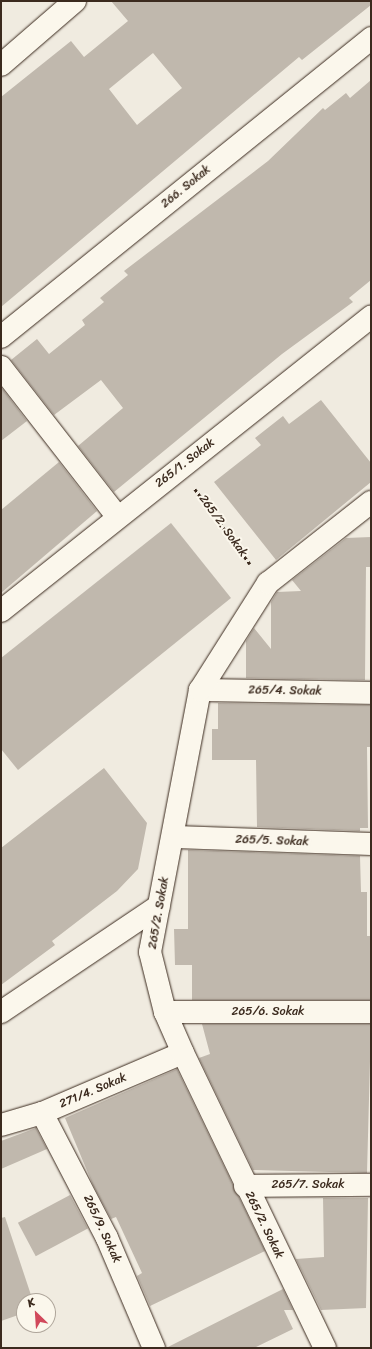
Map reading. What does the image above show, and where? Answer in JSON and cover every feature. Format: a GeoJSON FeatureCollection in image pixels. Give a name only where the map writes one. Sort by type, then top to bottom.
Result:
{"type":"FeatureCollection","features":[{"type":"Feature","properties":{"kind":"street"},"geometry":{"type":"LineString","coordinates":[[1,65],[64,5]]}},
{"type":"Feature","properties":{"kind":"street","name":"266. Sokak"},"geometry":{"type":"LineString","coordinates":[[1,337],[371,38]]}},
{"type":"Feature","properties":{"kind":"street","name":"265/1. Sokak"},"geometry":{"type":"LineString","coordinates":[[1,611],[117,516],[371,317]]}},
{"type":"Feature","properties":{"kind":"street"},"geometry":{"type":"LineString","coordinates":[[1,368],[117,516]]}},
{"type":"Feature","properties":{"kind":"street","name":"265/2. Sokak"},"geometry":{"type":"LineString","coordinates":[[325,1348],[245,1186],[183,1053],[165,1012],[150,952],[200,690],[268,583],[371,502]]}},
{"type":"Feature","properties":{"kind":"street","name":"265/4. Sokak"},"geometry":{"type":"LineString","coordinates":[[200,690],[371,693]]}},
{"type":"Feature","properties":{"kind":"street","name":"265/5. Sokak"},"geometry":{"type":"LineString","coordinates":[[173,837],[371,844]]}},
{"type":"Feature","properties":{"kind":"street"},"geometry":{"type":"LineString","coordinates":[[1,1012],[159,906]]}},
{"type":"Feature","properties":{"kind":"street","name":"265/6. Sokak"},"geometry":{"type":"LineString","coordinates":[[165,1012],[371,1012]]}},
{"type":"Feature","properties":{"kind":"street","name":"271/4. Sokak"},"geometry":{"type":"LineString","coordinates":[[1,1125],[42,1113],[183,1053]]}},
{"type":"Feature","properties":{"kind":"street","name":"265/9. Sokak"},"geometry":{"type":"LineString","coordinates":[[42,1113],[107,1238],[154,1348]]}},
{"type":"Feature","properties":{"kind":"street","name":"265/7. Sokak"},"geometry":{"type":"LineString","coordinates":[[245,1186],[371,1185]]}},
{"type":"Feature","properties":{"kind":"path","name":"265/2. Sokak"},"geometry":{"type":"LineString","coordinates":[[180,467],[268,583]]}},
{"type":"Feature","properties":{"kind":"building"},"geometry":{"type":"Polygon","coordinates":[[[111,1],[371,1],[371,5],[302,60],[299,57],[1,307],[1,97],[71,41],[84,57],[128,21],[111,1]],[[153,53],[109,89],[137,125],[182,88],[153,53]]]}},
{"type":"Feature","properties":{"kind":"building"},"geometry":{"type":"Polygon","coordinates":[[[371,80],[371,280],[349,298],[353,302],[282,354],[114,492],[78,446],[123,408],[101,380],[54,415],[11,360],[37,339],[49,354],[85,325],[82,320],[104,302],[100,298],[128,275],[124,271],[268,161],[323,108],[325,110],[346,93],[350,98],[371,80]]]}},
{"type":"Feature","properties":{"kind":"building"},"geometry":{"type":"Polygon","coordinates":[[[1,387],[27,421],[1,441],[1,387]]]}},
{"type":"Feature","properties":{"kind":"building"},"geometry":{"type":"Polygon","coordinates":[[[321,400],[371,463],[371,482],[276,560],[214,482],[261,445],[255,438],[283,416],[289,424],[321,400]]]}},
{"type":"Feature","properties":{"kind":"building"},"geometry":{"type":"Polygon","coordinates":[[[59,462],[97,511],[1,593],[1,510],[59,462]]]}},
{"type":"Feature","properties":{"kind":"building"},"geometry":{"type":"Polygon","coordinates":[[[171,523],[231,598],[18,770],[1,749],[1,658],[171,523]]]}},
{"type":"Feature","properties":{"kind":"building"},"geometry":{"type":"Polygon","coordinates":[[[371,537],[371,567],[366,567],[365,680],[246,678],[246,641],[254,628],[271,649],[271,602],[277,592],[301,591],[292,580],[346,538],[371,537]]]}},
{"type":"Feature","properties":{"kind":"building"},"geometry":{"type":"Polygon","coordinates":[[[218,703],[371,705],[371,747],[367,747],[368,828],[360,828],[360,831],[257,827],[256,760],[212,760],[212,729],[218,729],[218,703]]]}},
{"type":"Feature","properties":{"kind":"building"},"geometry":{"type":"Polygon","coordinates":[[[104,768],[147,823],[138,869],[117,891],[52,941],[55,945],[1,985],[1,848],[104,768]]]}},
{"type":"Feature","properties":{"kind":"building"},"geometry":{"type":"Polygon","coordinates":[[[188,850],[360,856],[361,892],[367,892],[367,936],[371,936],[371,1000],[192,1000],[192,965],[175,965],[174,929],[188,929],[188,850]]]}},
{"type":"Feature","properties":{"kind":"building"},"geometry":{"type":"Polygon","coordinates":[[[202,1024],[371,1024],[367,1173],[253,1170],[199,1058],[210,1054],[202,1024]]]}},
{"type":"Feature","properties":{"kind":"building"},"geometry":{"type":"Polygon","coordinates":[[[177,1069],[265,1251],[150,1306],[137,1276],[142,1273],[116,1217],[111,1219],[93,1185],[65,1118],[177,1069]]]}},
{"type":"Feature","properties":{"kind":"building"},"geometry":{"type":"Polygon","coordinates":[[[36,1128],[47,1149],[1,1169],[1,1141],[36,1128]]]}},
{"type":"Feature","properties":{"kind":"building"},"geometry":{"type":"Polygon","coordinates":[[[70,1195],[88,1229],[36,1256],[18,1223],[70,1195]]]}},
{"type":"Feature","properties":{"kind":"building"},"geometry":{"type":"Polygon","coordinates":[[[323,1198],[368,1198],[366,1308],[321,1310],[296,1259],[324,1257],[323,1198]]]}},
{"type":"Feature","properties":{"kind":"building"},"geometry":{"type":"Polygon","coordinates":[[[5,1217],[30,1293],[16,1293],[16,1316],[1,1321],[1,1218],[5,1217]]]}},
{"type":"Feature","properties":{"kind":"building"},"geometry":{"type":"Polygon","coordinates":[[[283,1289],[293,1310],[284,1310],[293,1329],[254,1348],[166,1348],[283,1289]]]}}]}
